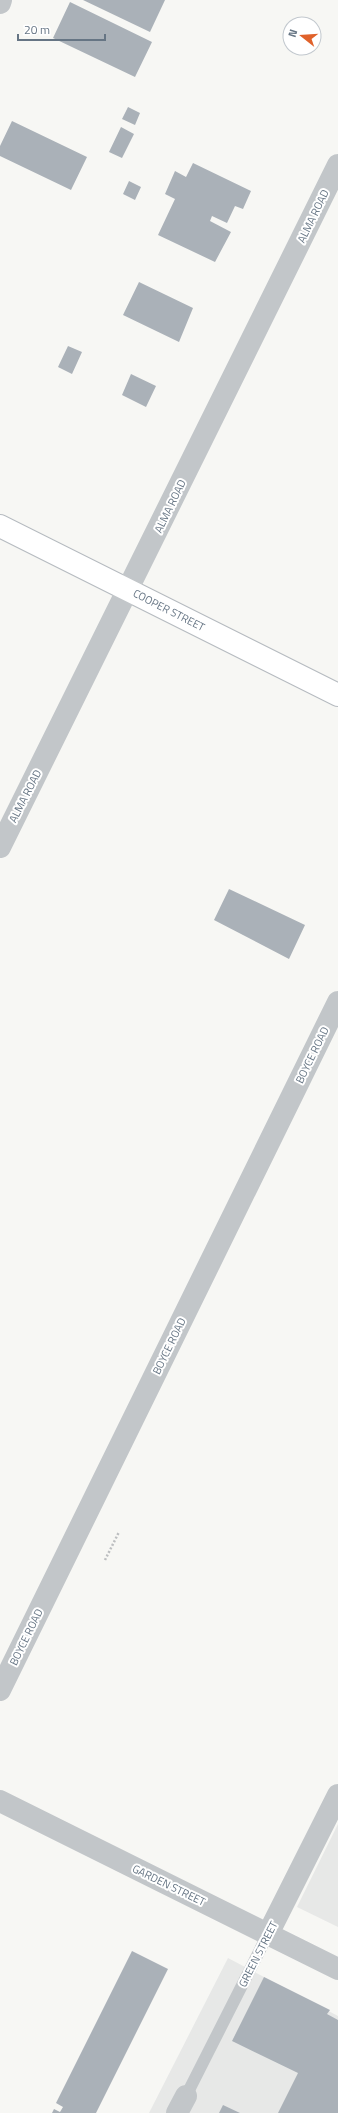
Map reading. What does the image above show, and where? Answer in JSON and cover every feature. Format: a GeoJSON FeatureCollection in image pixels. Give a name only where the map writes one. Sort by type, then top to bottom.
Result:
{"type":"FeatureCollection","features":[{"type":"Feature","properties":{"kind":"street","name":"ALMA ROAD"},"geometry":{"type":"LineString","coordinates":[[0,847],[338,165]]}},
{"type":"Feature","properties":{"kind":"street","name":"COOPER STREET"},"geometry":{"type":"LineString","coordinates":[[0,526],[338,695]]}},
{"type":"Feature","properties":{"kind":"street","name":"BOYCE ROAD"},"geometry":{"type":"LineString","coordinates":[[0,1690],[338,1002]]}},
{"type":"Feature","properties":{"kind":"street","name":"GREEN STREET"},"geometry":{"type":"LineString","coordinates":[[268,1934],[338,1795]]}},
{"type":"Feature","properties":{"kind":"street","name":"GARDEN STREET"},"geometry":{"type":"LineString","coordinates":[[0,1801],[338,1969]]}},
{"type":"Feature","properties":{"kind":"lane","name":"GREEN STREET"},"geometry":{"type":"LineString","coordinates":[[182,2104],[268,1934]]}},
{"type":"Feature","properties":{"kind":"path"},"geometry":{"type":"LineString","coordinates":[[105,1560],[120,1532]]}},
{"type":"Feature","properties":{"kind":"shaded area"},"geometry":{"type":"Polygon","coordinates":[[[338,1824],[338,1927],[297,1907],[338,1824]]]}},
{"type":"Feature","properties":{"kind":"shaded area"},"geometry":{"type":"Polygon","coordinates":[[[228,1958],[338,2016],[338,2113],[149,2113],[228,1958]]]}},
{"type":"Feature","properties":{"kind":"building"},"geometry":{"type":"Polygon","coordinates":[[[83,0],[165,0],[150,32],[83,0]]]}},
{"type":"Feature","properties":{"kind":"building"},"geometry":{"type":"Polygon","coordinates":[[[70,2],[152,42],[135,77],[53,38],[70,2]]]}},
{"type":"Feature","properties":{"kind":"building"},"geometry":{"type":"Polygon","coordinates":[[[128,107],[140,113],[135,125],[122,119],[128,107]]]}},
{"type":"Feature","properties":{"kind":"building"},"geometry":{"type":"Polygon","coordinates":[[[12,121],[87,157],[71,190],[0,156],[0,146],[12,121]]]}},
{"type":"Feature","properties":{"kind":"building"},"geometry":{"type":"Polygon","coordinates":[[[121,127],[134,134],[122,158],[109,152],[121,127]]]}},
{"type":"Feature","properties":{"kind":"building"},"geometry":{"type":"Polygon","coordinates":[[[193,163],[251,191],[243,209],[235,206],[227,223],[212,216],[210,221],[231,232],[215,262],[158,235],[175,199],[165,194],[175,171],[186,177],[193,163]]]}},
{"type":"Feature","properties":{"kind":"building"},"geometry":{"type":"Polygon","coordinates":[[[129,181],[141,187],[135,200],[123,194],[129,181]]]}},
{"type":"Feature","properties":{"kind":"building"},"geometry":{"type":"Polygon","coordinates":[[[139,282],[193,308],[179,342],[123,315],[139,282]]]}},
{"type":"Feature","properties":{"kind":"building"},"geometry":{"type":"Polygon","coordinates":[[[68,346],[82,352],[72,374],[58,367],[68,346]]]}},
{"type":"Feature","properties":{"kind":"building"},"geometry":{"type":"Polygon","coordinates":[[[131,374],[156,386],[146,407],[122,395],[131,374]]]}},
{"type":"Feature","properties":{"kind":"building"},"geometry":{"type":"Polygon","coordinates":[[[229,889],[305,925],[289,959],[214,920],[229,889]]]}},
{"type":"Feature","properties":{"kind":"building"},"geometry":{"type":"Polygon","coordinates":[[[132,1951],[168,1969],[96,2113],[52,2113],[54,2109],[60,2112],[63,2107],[56,2103],[132,1951]]]}},
{"type":"Feature","properties":{"kind":"building"},"geometry":{"type":"Polygon","coordinates":[[[264,1977],[330,2010],[327,2014],[338,2020],[338,2113],[278,2113],[298,2073],[232,2041],[264,1977]]]}},
{"type":"Feature","properties":{"kind":"building"},"geometry":{"type":"Polygon","coordinates":[[[223,2105],[240,2113],[219,2113],[223,2105]]]}}]}
